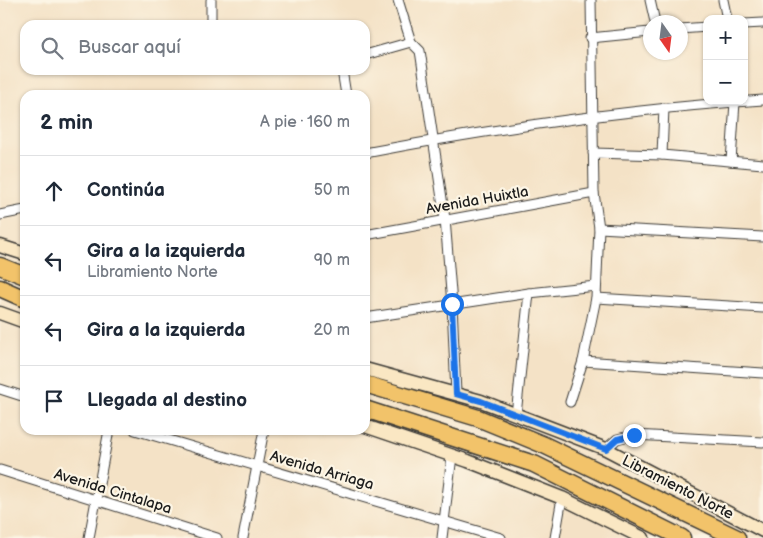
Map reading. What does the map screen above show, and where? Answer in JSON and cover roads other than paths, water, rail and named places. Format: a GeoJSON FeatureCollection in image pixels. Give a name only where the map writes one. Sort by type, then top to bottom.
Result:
{"type":"FeatureCollection","features":[{"type":"Feature","properties":{"kind":"highway"},"geometry":{"type":"LineString","coordinates":[[0,266],[20,274]]}},
{"type":"Feature","properties":{"kind":"highway"},"geometry":{"type":"LineString","coordinates":[[0,288],[20,297]]}},
{"type":"Feature","properties":{"kind":"highway","name":"Libramiento Norte"},"geometry":{"type":"LineString","coordinates":[[370,381],[478,418],[544,445],[737,538]]}},
{"type":"Feature","properties":{"kind":"highway"},"geometry":{"type":"LineString","coordinates":[[370,411],[534,464],[682,538]]}},
{"type":"Feature","properties":{"kind":"street"},"geometry":{"type":"LineString","coordinates":[[211,0],[211,20]]}},
{"type":"Feature","properties":{"kind":"street"},"geometry":{"type":"LineString","coordinates":[[398,0],[411,42],[420,51],[445,220],[452,304],[456,394]]}},
{"type":"Feature","properties":{"kind":"street"},"geometry":{"type":"LineString","coordinates":[[570,402],[583,361],[596,298],[599,228],[594,193],[594,153],[591,117],[591,0]]}},
{"type":"Feature","properties":{"kind":"street"},"geometry":{"type":"LineString","coordinates":[[650,0],[653,15]]}},
{"type":"Feature","properties":{"kind":"street"},"geometry":{"type":"LineString","coordinates":[[724,0],[726,15]]}},
{"type":"Feature","properties":{"kind":"street"},"geometry":{"type":"LineString","coordinates":[[748,24],[763,23]]}},
{"type":"Feature","properties":{"kind":"street"},"geometry":{"type":"LineString","coordinates":[[688,28],[703,27]]}},
{"type":"Feature","properties":{"kind":"street"},"geometry":{"type":"LineString","coordinates":[[590,38],[643,33]]}},
{"type":"Feature","properties":{"kind":"street"},"geometry":{"type":"LineString","coordinates":[[370,54],[411,42]]}},
{"type":"Feature","properties":{"kind":"street"},"geometry":{"type":"LineString","coordinates":[[343,75],[345,90]]}},
{"type":"Feature","properties":{"kind":"street"},"geometry":{"type":"LineString","coordinates":[[748,101],[763,100]]}},
{"type":"Feature","properties":{"kind":"street"},"geometry":{"type":"LineString","coordinates":[[370,151],[591,117],[703,105]]}},
{"type":"Feature","properties":{"kind":"street"},"geometry":{"type":"LineString","coordinates":[[730,161],[735,105]]}},
{"type":"Feature","properties":{"kind":"street"},"geometry":{"type":"LineString","coordinates":[[662,155],[664,108]]}},
{"type":"Feature","properties":{"kind":"street"},"geometry":{"type":"LineString","coordinates":[[594,153],[662,155],[763,164]]}},
{"type":"Feature","properties":{"kind":"street","name":"Avenida Huixtla"},"geometry":{"type":"LineString","coordinates":[[370,233],[594,193]]}},
{"type":"Feature","properties":{"kind":"street"},"geometry":{"type":"LineString","coordinates":[[0,215],[20,211]]}},
{"type":"Feature","properties":{"kind":"street"},"geometry":{"type":"LineString","coordinates":[[599,228],[763,238]]}},
{"type":"Feature","properties":{"kind":"street"},"geometry":{"type":"LineString","coordinates":[[0,246],[20,252]]}},
{"type":"Feature","properties":{"kind":"street"},"geometry":{"type":"LineString","coordinates":[[370,317],[529,293],[596,286]]}},
{"type":"Feature","properties":{"kind":"street"},"geometry":{"type":"LineString","coordinates":[[516,415],[529,293]]}},
{"type":"Feature","properties":{"kind":"street"},"geometry":{"type":"LineString","coordinates":[[596,298],[763,308]]}},
{"type":"Feature","properties":{"kind":"street"},"geometry":{"type":"LineString","coordinates":[[0,313],[20,320]]}},
{"type":"Feature","properties":{"kind":"street"},"geometry":{"type":"LineString","coordinates":[[583,361],[763,373]]}},
{"type":"Feature","properties":{"kind":"street","name":"Libramiento Norte"},"geometry":{"type":"LineString","coordinates":[[370,381],[456,394],[606,449],[763,531]]}},
{"type":"Feature","properties":{"kind":"street"},"geometry":{"type":"LineString","coordinates":[[0,389],[20,395]]}},
{"type":"Feature","properties":{"kind":"street"},"geometry":{"type":"LineString","coordinates":[[370,428],[452,456],[562,498],[643,538]]}},
{"type":"Feature","properties":{"kind":"street"},"geometry":{"type":"LineString","coordinates":[[89,538],[109,435]]}},
{"type":"Feature","properties":{"kind":"street","name":"Avenida Arriaga"},"geometry":{"type":"LineString","coordinates":[[152,435],[501,538]]}},
{"type":"Feature","properties":{"kind":"street"},"geometry":{"type":"LineString","coordinates":[[243,538],[263,435]]}},
{"type":"Feature","properties":{"kind":"street"},"geometry":{"type":"LineString","coordinates":[[606,449],[617,439],[634,435],[763,442]]}},
{"type":"Feature","properties":{"kind":"street"},"geometry":{"type":"LineString","coordinates":[[442,538],[452,456]]}},
{"type":"Feature","properties":{"kind":"street","name":"Avenida Cintalapa"},"geometry":{"type":"LineString","coordinates":[[0,470],[217,538]]}},
{"type":"Feature","properties":{"kind":"street"},"geometry":{"type":"LineString","coordinates":[[554,538],[562,498]]}}]}
